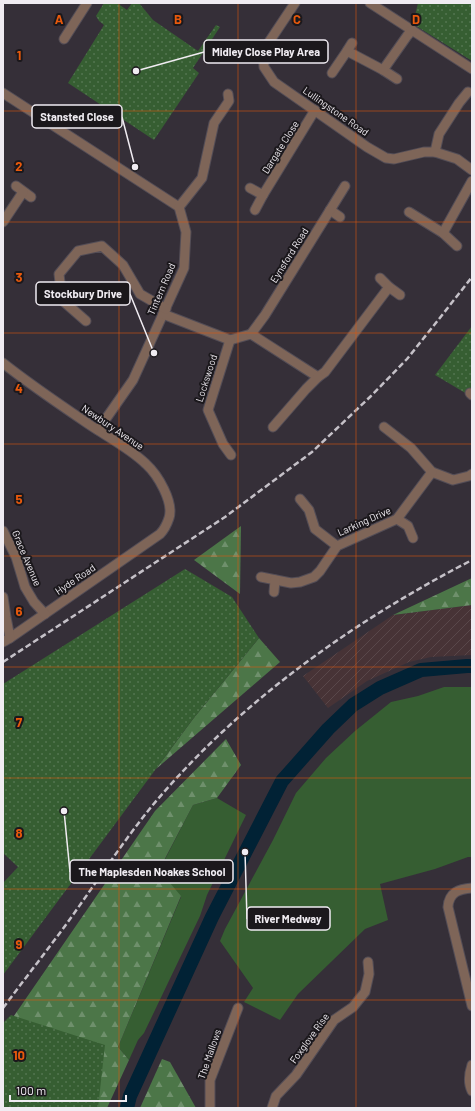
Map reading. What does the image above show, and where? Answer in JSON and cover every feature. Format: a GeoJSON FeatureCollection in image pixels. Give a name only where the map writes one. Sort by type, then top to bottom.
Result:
{"type":"FeatureCollection","features":[{"type":"Feature","properties":{"kind":"street"},"geometry":{"type":"LineString","coordinates":[[64,39],[87,3]]}},
{"type":"Feature","properties":{"kind":"street","name":"Lullingstone Road"},"geometry":{"type":"LineString","coordinates":[[295,3],[263,51],[264,67],[274,82],[315,110],[361,137],[386,158],[394,159],[424,152],[435,152],[457,159],[472,170]]}},
{"type":"Feature","properties":{"kind":"street"},"geometry":{"type":"LineString","coordinates":[[370,3],[472,69]]}},
{"type":"Feature","properties":{"kind":"street"},"geometry":{"type":"LineString","coordinates":[[383,70],[412,30]]}},
{"type":"Feature","properties":{"kind":"street"},"geometry":{"type":"LineString","coordinates":[[332,73],[349,47],[397,79]]}},
{"type":"Feature","properties":{"kind":"street"},"geometry":{"type":"LineString","coordinates":[[435,152],[439,134],[468,92]]}},
{"type":"Feature","properties":{"kind":"street"},"geometry":{"type":"LineString","coordinates":[[3,93],[179,207],[202,178],[214,123],[229,101],[228,94]]}},
{"type":"Feature","properties":{"kind":"street","name":"Dargate Close"},"geometry":{"type":"LineString","coordinates":[[255,210],[315,110]]}},
{"type":"Feature","properties":{"kind":"street"},"geometry":{"type":"LineString","coordinates":[[443,233],[472,181]]}},
{"type":"Feature","properties":{"kind":"street","name":"Eynsford Road"},"geometry":{"type":"LineString","coordinates":[[251,334],[265,315],[345,186]]}},
{"type":"Feature","properties":{"kind":"street"},"geometry":{"type":"LineString","coordinates":[[250,188],[263,195]]}},
{"type":"Feature","properties":{"kind":"street"},"geometry":{"type":"LineString","coordinates":[[3,222],[23,192]]}},
{"type":"Feature","properties":{"kind":"street","name":"Tintern Road"},"geometry":{"type":"LineString","coordinates":[[98,430],[133,380],[184,268],[186,232],[179,207]]}},
{"type":"Feature","properties":{"kind":"street"},"geometry":{"type":"LineString","coordinates":[[330,210],[340,217]]}},
{"type":"Feature","properties":{"kind":"street"},"geometry":{"type":"LineString","coordinates":[[409,212],[443,233],[457,246]]}},
{"type":"Feature","properties":{"kind":"street"},"geometry":{"type":"LineString","coordinates":[[86,320],[62,300],[59,274],[78,251],[102,246],[123,266],[140,294],[164,311],[230,340],[251,334],[318,378]]}},
{"type":"Feature","properties":{"kind":"street"},"geometry":{"type":"LineString","coordinates":[[380,278],[400,295]]}},
{"type":"Feature","properties":{"kind":"street"},"geometry":{"type":"LineString","coordinates":[[273,426],[306,389],[325,372],[389,287]]}},
{"type":"Feature","properties":{"kind":"street","name":"Lockswood"},"geometry":{"type":"LineString","coordinates":[[230,340],[208,410],[228,442],[231,455]]}},
{"type":"Feature","properties":{"kind":"street","name":"Newbury Avenue"},"geometry":{"type":"LineString","coordinates":[[3,363],[40,392],[146,464],[162,484],[169,505],[169,517],[164,530],[160,534]]}},
{"type":"Feature","properties":{"kind":"street"},"geometry":{"type":"LineString","coordinates":[[382,427],[410,448],[432,472],[453,480],[471,477]]}},
{"type":"Feature","properties":{"kind":"street","name":"Larking Drive"},"geometry":{"type":"LineString","coordinates":[[261,577],[291,583],[300,582],[314,577],[320,571],[337,546],[397,519],[432,472]]}},
{"type":"Feature","properties":{"kind":"street"},"geometry":{"type":"LineString","coordinates":[[300,499],[309,510],[315,529],[337,546]]}},
{"type":"Feature","properties":{"kind":"street"},"geometry":{"type":"LineString","coordinates":[[397,519],[408,526],[412,538]]}},
{"type":"Feature","properties":{"kind":"street","name":"Grace Avenue"},"geometry":{"type":"LineString","coordinates":[[3,531],[16,557],[25,586],[34,602],[45,614]]}},
{"type":"Feature","properties":{"kind":"street","name":"Hyde Road"},"geometry":{"type":"LineString","coordinates":[[7,640],[160,534]]}},
{"type":"Feature","properties":{"kind":"street"},"geometry":{"type":"LineString","coordinates":[[274,592],[275,580]]}},
{"type":"Feature","properties":{"kind":"street"},"geometry":{"type":"LineString","coordinates":[[3,597],[7,640]]}},
{"type":"Feature","properties":{"kind":"street"},"geometry":{"type":"LineString","coordinates":[[472,888],[453,893],[449,900],[448,906],[472,1006]]}},
{"type":"Feature","properties":{"kind":"street","name":"Foxglove Rise"},"geometry":{"type":"LineString","coordinates":[[272,1108],[276,1096],[296,1075],[334,1020],[353,1007],[365,992],[369,974],[368,962]]}},
{"type":"Feature","properties":{"kind":"street","name":"The Mallows"},"geometry":{"type":"LineString","coordinates":[[210,1108],[210,1080],[238,1008]]}},
{"type":"Feature","properties":{"kind":"street"},"geometry":{"type":"LineString","coordinates":[[472,1065],[469,1080],[472,1091]]}},
{"type":"Feature","properties":{"kind":"shaded area"},"geometry":{"type":"Polygon","coordinates":[[[472,605],[472,655],[431,657],[409,662],[367,681],[328,708],[303,676],[393,615],[472,605]]]}},
{"type":"Feature","properties":{"kind":"green space"},"geometry":{"type":"Polygon","coordinates":[[[104,3],[117,3],[127,10],[132,3],[139,3],[153,20],[198,51],[216,25],[220,27],[193,68],[199,73],[154,140],[68,83],[104,25],[96,16],[104,3]]]}},
{"type":"Feature","properties":{"kind":"green space"},"geometry":{"type":"Polygon","coordinates":[[[418,3],[472,3],[472,61],[413,24],[418,3]]]}},
{"type":"Feature","properties":{"kind":"green space"},"geometry":{"type":"Polygon","coordinates":[[[472,326],[472,397],[435,375],[472,326]]]}},
{"type":"Feature","properties":{"kind":"green space"},"geometry":{"type":"Polygon","coordinates":[[[241,526],[240,594],[194,560],[241,526]]]}},
{"type":"Feature","properties":{"kind":"green space"},"geometry":{"type":"Polygon","coordinates":[[[185,569],[232,597],[259,638],[193,719],[3,975],[3,883],[18,867],[3,853],[3,684],[185,569]]]}},
{"type":"Feature","properties":{"kind":"green space"},"geometry":{"type":"Polygon","coordinates":[[[472,578],[472,605],[393,615],[472,578]]]}},
{"type":"Feature","properties":{"kind":"green space"},"geometry":{"type":"Polygon","coordinates":[[[259,638],[280,662],[156,769],[193,719],[259,638]]]}},
{"type":"Feature","properties":{"kind":"green space"},"geometry":{"type":"Polygon","coordinates":[[[444,687],[472,687],[472,857],[380,884],[388,920],[365,929],[298,994],[280,1020],[244,1002],[253,988],[220,941],[296,793],[326,758],[355,731],[391,702],[418,696],[444,687]]]}},
{"type":"Feature","properties":{"kind":"green space"},"geometry":{"type":"Polygon","coordinates":[[[226,739],[241,765],[217,798],[193,805],[159,870],[181,896],[118,1047],[129,1060],[107,1108],[6,1108],[7,1026],[155,811],[226,739]]]}},
{"type":"Feature","properties":{"kind":"green space"},"geometry":{"type":"Polygon","coordinates":[[[217,798],[246,815],[207,895],[200,916],[144,1033],[138,1040],[129,1060],[118,1047],[181,897],[159,871],[193,805],[217,798]]]}},
{"type":"Feature","properties":{"kind":"green space"},"geometry":{"type":"Polygon","coordinates":[[[11,1015],[105,1045],[98,1108],[3,1108],[3,1023],[11,1015]]]}},
{"type":"Feature","properties":{"kind":"green space"},"geometry":{"type":"Polygon","coordinates":[[[162,1059],[170,1062],[196,1108],[140,1108],[162,1059]]]}},
{"type":"Feature","properties":{"kind":"waterway"},"geometry":{"type":"LineString","coordinates":[[127,1108],[130,1096],[212,917],[282,781],[328,729],[353,705],[380,688],[421,670],[472,666]]}},
{"type":"Feature","properties":{"kind":"railway"},"geometry":{"type":"LineString","coordinates":[[3,662],[225,517],[312,452],[371,396],[407,359],[472,277]]}},
{"type":"Feature","properties":{"kind":"railway"},"geometry":{"type":"LineString","coordinates":[[3,1008],[65,926],[118,850],[152,806],[186,768],[222,732],[300,667],[341,638],[427,584],[472,560]]}},
{"type":"Feature","properties":{"kind":"place","name":"Midley Close Play Area"},"geometry":{"type":"Point","coordinates":[136,71]}},
{"type":"Feature","properties":{"kind":"place","name":"Stansted Close"},"geometry":{"type":"Point","coordinates":[135,167]}},
{"type":"Feature","properties":{"kind":"place","name":"Stockbury Drive"},"geometry":{"type":"Point","coordinates":[154,353]}},
{"type":"Feature","properties":{"kind":"place","name":"The Maplesden Noakes School"},"geometry":{"type":"Point","coordinates":[64,811]}},
{"type":"Feature","properties":{"kind":"place","name":"River Medway"},"geometry":{"type":"Point","coordinates":[245,852]}}]}
